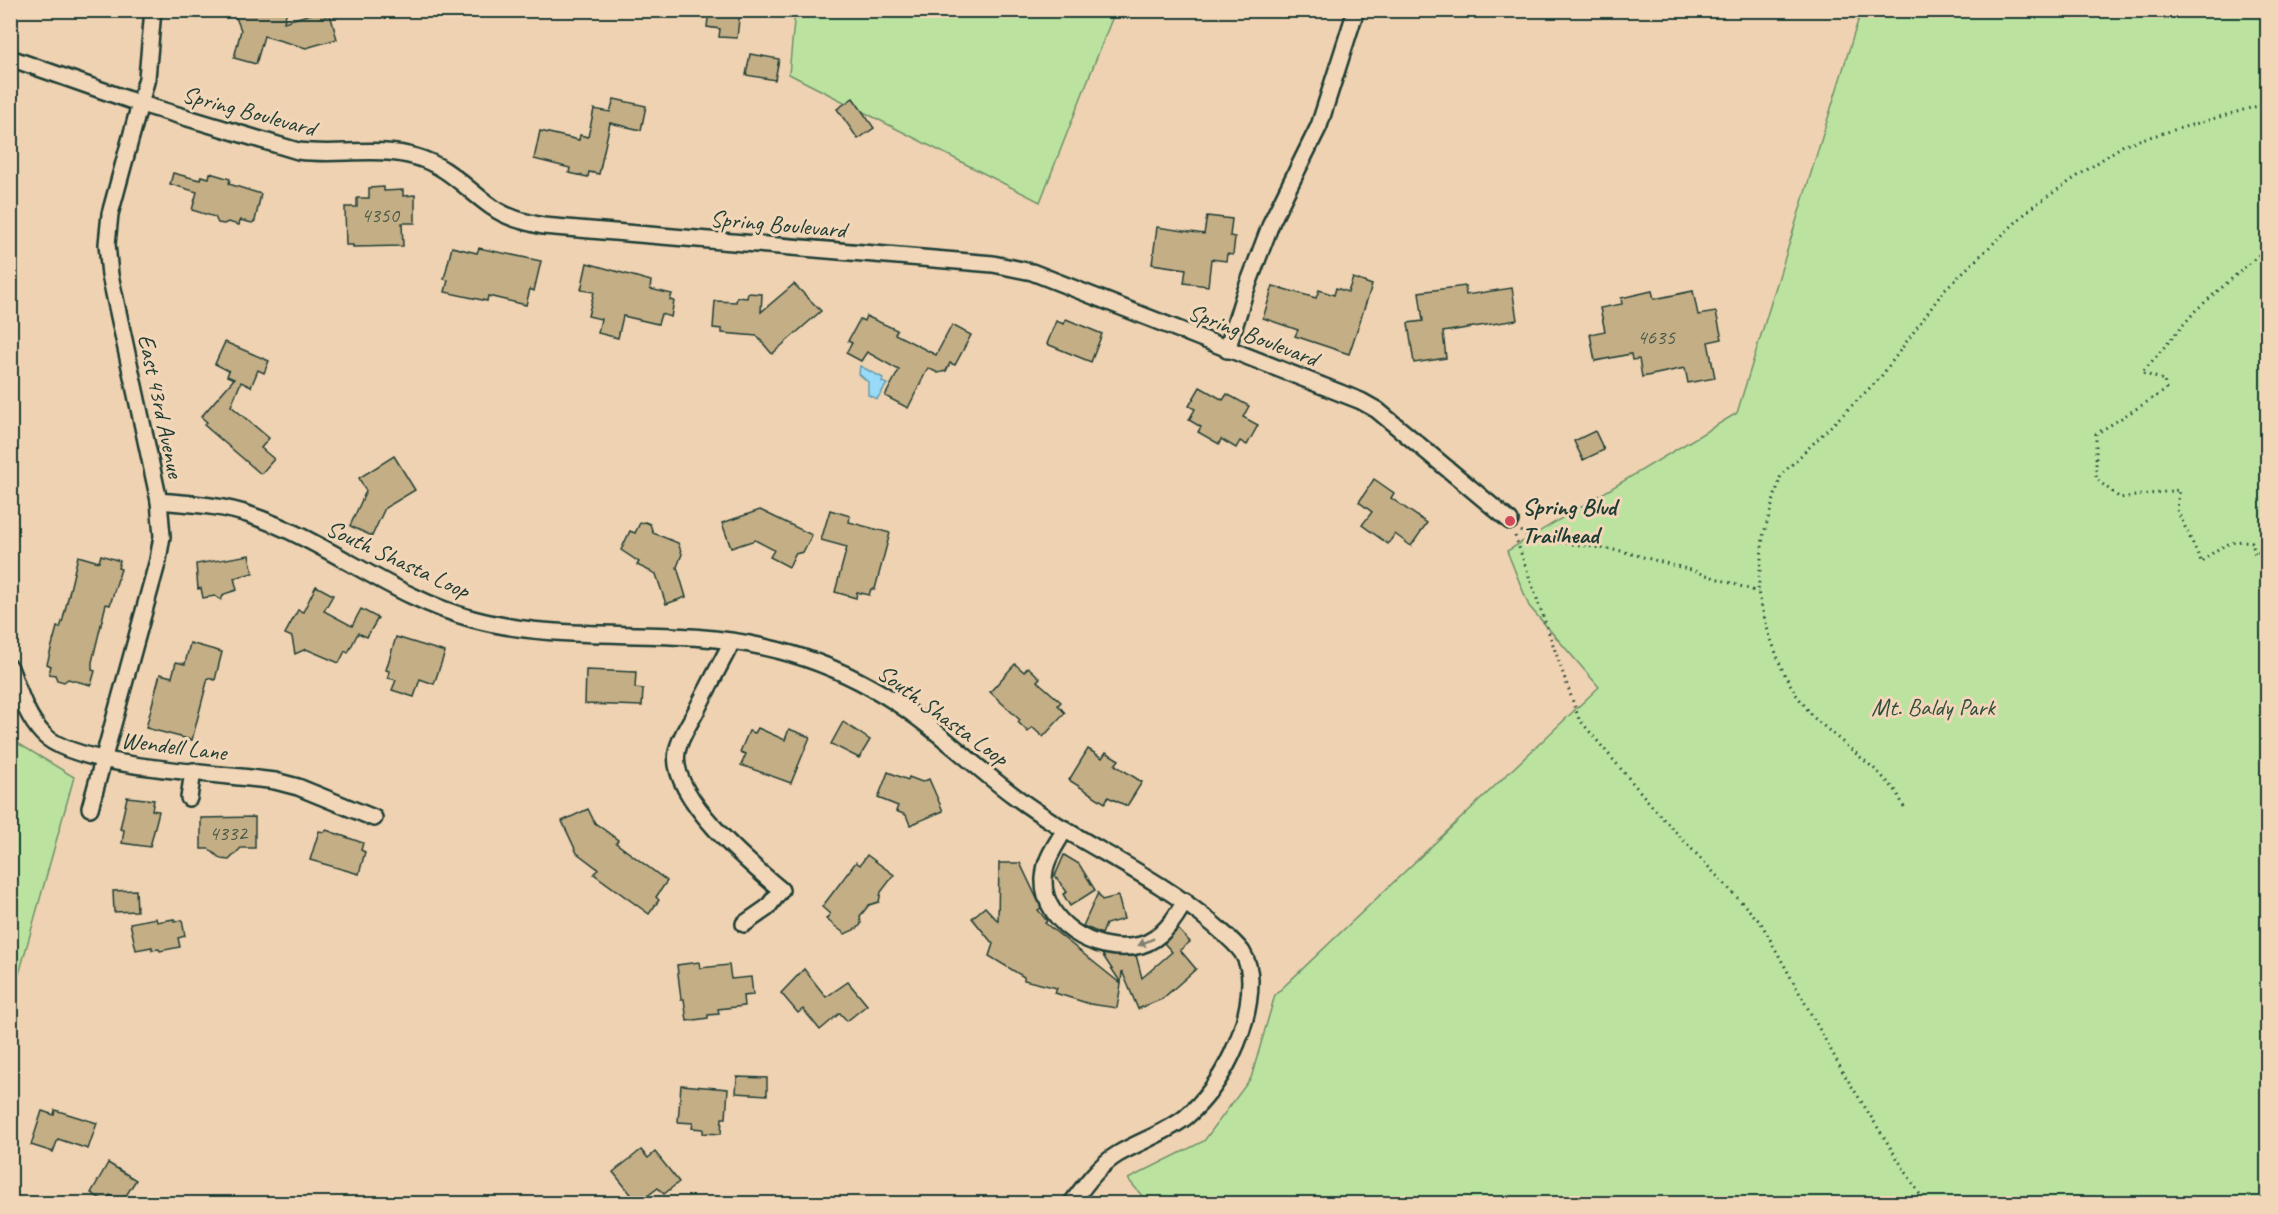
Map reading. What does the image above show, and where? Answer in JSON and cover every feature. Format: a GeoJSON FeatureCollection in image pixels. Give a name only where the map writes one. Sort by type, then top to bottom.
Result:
{"type":"FeatureCollection","features":[{"type":"Feature","properties":{"kind":"street","name":"East 43rd Avenue"},"geometry":{"type":"LineString","coordinates":[[90,808],[158,560],[162,536],[159,501],[110,275],[106,244],[110,214],[147,78],[153,10]]}},
{"type":"Feature","properties":{"kind":"street"},"geometry":{"type":"LineString","coordinates":[[1227,350],[1244,295],[1272,221],[1319,126],[1356,10]]}},
{"type":"Feature","properties":{"kind":"street","name":"Spring Boulevard"},"geometry":{"type":"LineString","coordinates":[[10,58],[141,104],[298,151],[322,154],[387,152],[417,157],[452,172],[492,208],[515,219],[543,226],[1014,267],[1032,272],[1346,395],[1377,410],[1510,521]]}},
{"type":"Feature","properties":{"kind":"street","name":"South Shasta Loop"},"geometry":{"type":"LineString","coordinates":[[159,501],[214,506],[249,514],[281,527],[435,606],[471,619],[552,634],[732,642],[763,646],[799,657],[871,687],[932,730],[1015,796],[1065,829],[1185,901],[1236,945],[1249,966],[1247,1006],[1239,1036],[1224,1070],[1197,1106],[1184,1119],[1107,1161],[1089,1178],[1071,1203]]}},
{"type":"Feature","properties":{"kind":"street"},"geometry":{"type":"LineString","coordinates":[[732,642],[678,746],[677,766],[688,792],[722,837],[742,858],[781,890],[767,908],[744,924]]}},
{"type":"Feature","properties":{"kind":"street","name":"Wendell Lane"},"geometry":{"type":"LineString","coordinates":[[10,668],[29,716],[44,735],[58,746],[103,760],[286,783],[374,818]]}},
{"type":"Feature","properties":{"kind":"street"},"geometry":{"type":"LineString","coordinates":[[189,798],[193,771]]}},
{"type":"Feature","properties":{"kind":"street"},"geometry":{"type":"LineString","coordinates":[[1065,829],[1045,870],[1045,894],[1054,914],[1072,931],[1096,943],[1121,948],[1143,945],[1162,934],[1185,901]]}},
{"type":"Feature","properties":{"kind":"path"},"geometry":{"type":"LineString","coordinates":[[1904,807],[1896,791],[1814,718],[1795,693],[1781,667],[1768,631],[1758,592],[1763,536],[1781,476],[1880,378],[1945,289],[2032,207],[2125,144],[2268,103]]}},
{"type":"Feature","properties":{"kind":"path"},"geometry":{"type":"LineString","coordinates":[[2268,247],[2196,310],[2142,373],[2164,380],[2166,390],[2096,434],[2096,479],[2120,498],[2179,490],[2177,510],[2202,563],[2211,552],[2241,540],[2252,542],[2255,555],[2268,546]]}},
{"type":"Feature","properties":{"kind":"path"},"geometry":{"type":"LineString","coordinates":[[1510,521],[1530,538],[1621,552],[1691,570],[1758,592]]}},
{"type":"Feature","properties":{"kind":"path"},"geometry":{"type":"LineString","coordinates":[[1510,521],[1579,719],[1658,813],[1761,923],[1844,1074],[1926,1203]]}},
{"type":"Feature","properties":{"kind":"green space"},"geometry":{"type":"Polygon","coordinates":[[[795,11],[1115,11],[1040,202],[789,74],[795,11]]]}},
{"type":"Feature","properties":{"kind":"green space","name":"Mt. Baldy Park"},"geometry":{"type":"Polygon","coordinates":[[[1861,11],[2267,11],[2267,1203],[1148,1203],[1128,1179],[1204,1141],[1251,1078],[1275,995],[1599,687],[1529,606],[1507,551],[1737,413],[1861,11]]]}},
{"type":"Feature","properties":{"kind":"green space"},"geometry":{"type":"Polygon","coordinates":[[[10,728],[19,744],[74,777],[16,985],[10,984],[10,728]]]}},
{"type":"Feature","properties":{"kind":"water"},"geometry":{"type":"Polygon","coordinates":[[[860,366],[883,378],[882,382],[887,384],[877,399],[868,395],[868,382],[859,374],[860,366]]]}},
{"type":"Feature","properties":{"kind":"building"},"geometry":{"type":"Polygon","coordinates":[[[233,10],[287,10],[284,22],[324,10],[325,16],[330,14],[337,39],[306,48],[264,36],[256,64],[234,58],[241,30],[233,10]]]}},
{"type":"Feature","properties":{"kind":"building"},"geometry":{"type":"Polygon","coordinates":[[[709,10],[740,10],[737,38],[719,37],[720,29],[707,27],[709,10]]]}},
{"type":"Feature","properties":{"kind":"building"},"geometry":{"type":"Polygon","coordinates":[[[750,54],[779,59],[775,80],[746,75],[750,54]]]}},
{"type":"Feature","properties":{"kind":"building"},"geometry":{"type":"Polygon","coordinates":[[[853,98],[874,128],[858,139],[837,109],[853,98]]]}},
{"type":"Feature","properties":{"kind":"building"},"geometry":{"type":"Polygon","coordinates":[[[614,99],[646,106],[641,130],[610,123],[599,174],[589,172],[588,177],[569,173],[570,168],[534,159],[540,131],[579,140],[580,135],[588,137],[594,109],[610,112],[614,99]]]}},
{"type":"Feature","properties":{"kind":"building"},"geometry":{"type":"Polygon","coordinates":[[[173,173],[200,180],[201,176],[209,178],[210,173],[230,179],[229,184],[261,194],[255,221],[252,223],[240,220],[239,225],[228,222],[218,223],[215,217],[192,210],[197,192],[170,184],[173,173]]]}},
{"type":"Feature","properties":{"kind":"building"},"geometry":{"type":"Polygon","coordinates":[[[384,187],[384,191],[403,190],[403,196],[415,195],[415,223],[402,223],[403,246],[353,247],[353,245],[346,245],[345,207],[357,207],[357,198],[369,198],[369,188],[384,187]]]}},
{"type":"Feature","properties":{"kind":"building"},"geometry":{"type":"Polygon","coordinates":[[[1207,216],[1232,219],[1230,236],[1235,237],[1233,255],[1227,254],[1226,261],[1211,259],[1208,286],[1184,283],[1186,269],[1152,264],[1157,227],[1204,234],[1207,216]]]}},
{"type":"Feature","properties":{"kind":"building"},"geometry":{"type":"Polygon","coordinates":[[[452,247],[477,253],[479,248],[541,261],[534,291],[530,289],[526,305],[488,296],[487,301],[445,292],[448,280],[444,279],[452,247]]]}},
{"type":"Feature","properties":{"kind":"building"},"geometry":{"type":"Polygon","coordinates":[[[587,263],[651,281],[650,289],[672,294],[670,300],[674,301],[671,317],[661,314],[658,324],[623,316],[618,338],[598,333],[601,319],[588,316],[594,292],[581,290],[587,263]]]}},
{"type":"Feature","properties":{"kind":"building"},"geometry":{"type":"Polygon","coordinates":[[[1353,278],[1372,285],[1349,354],[1295,336],[1298,330],[1263,318],[1273,286],[1316,298],[1319,290],[1334,295],[1336,288],[1348,292],[1353,278]]]}},
{"type":"Feature","properties":{"kind":"building"},"geometry":{"type":"Polygon","coordinates":[[[794,284],[821,311],[772,354],[757,336],[722,333],[722,329],[713,328],[715,301],[736,302],[737,297],[747,298],[748,293],[762,294],[761,312],[794,284]]]}},
{"type":"Feature","properties":{"kind":"building"},"geometry":{"type":"Polygon","coordinates":[[[1465,286],[1466,295],[1512,288],[1517,320],[1443,332],[1446,358],[1414,363],[1408,323],[1423,321],[1419,292],[1465,286]]]}},
{"type":"Feature","properties":{"kind":"building"},"geometry":{"type":"Polygon","coordinates":[[[1652,291],[1654,299],[1693,291],[1698,315],[1716,312],[1722,339],[1708,342],[1715,378],[1688,383],[1685,368],[1642,377],[1639,359],[1632,360],[1631,354],[1595,361],[1590,334],[1605,331],[1600,308],[1622,304],[1621,298],[1652,291]]]}},
{"type":"Feature","properties":{"kind":"building"},"geometry":{"type":"Polygon","coordinates":[[[866,316],[897,330],[895,334],[936,355],[952,325],[971,335],[955,365],[950,363],[946,371],[938,373],[928,368],[908,408],[885,396],[899,370],[867,352],[861,361],[846,353],[852,343],[848,341],[860,319],[864,321],[866,316]]]}},
{"type":"Feature","properties":{"kind":"building"},"geometry":{"type":"Polygon","coordinates":[[[1066,319],[1102,334],[1091,362],[1047,344],[1056,321],[1064,324],[1066,319]]]}},
{"type":"Feature","properties":{"kind":"building"},"geometry":{"type":"Polygon","coordinates":[[[225,342],[269,361],[264,373],[258,370],[251,387],[241,382],[231,406],[269,438],[261,448],[274,459],[261,474],[204,425],[207,422],[201,417],[234,379],[227,376],[229,371],[215,364],[225,342]]]}},
{"type":"Feature","properties":{"kind":"building"},"geometry":{"type":"Polygon","coordinates":[[[1200,387],[1223,400],[1227,394],[1249,406],[1243,417],[1258,425],[1247,445],[1240,441],[1236,448],[1221,439],[1219,444],[1198,432],[1201,427],[1189,420],[1195,409],[1189,406],[1200,387]]]}},
{"type":"Feature","properties":{"kind":"building"},"geometry":{"type":"Polygon","coordinates":[[[1595,431],[1604,450],[1583,460],[1574,441],[1595,431]]]}},
{"type":"Feature","properties":{"kind":"building"},"geometry":{"type":"Polygon","coordinates":[[[394,456],[415,490],[385,508],[372,536],[350,526],[366,491],[359,478],[394,456]]]}},
{"type":"Feature","properties":{"kind":"building"},"geometry":{"type":"Polygon","coordinates":[[[1374,479],[1394,493],[1391,498],[1427,523],[1411,546],[1395,534],[1388,544],[1362,525],[1372,512],[1359,502],[1374,479]]]}},
{"type":"Feature","properties":{"kind":"building"},"geometry":{"type":"Polygon","coordinates":[[[760,510],[812,535],[803,552],[795,554],[789,567],[770,557],[774,550],[755,540],[731,548],[722,523],[760,510]]]}},
{"type":"Feature","properties":{"kind":"building"},"geometry":{"type":"Polygon","coordinates":[[[830,510],[850,516],[849,522],[890,533],[875,589],[871,589],[869,595],[857,592],[856,598],[835,592],[847,547],[821,540],[830,510]]]}},
{"type":"Feature","properties":{"kind":"building"},"geometry":{"type":"Polygon","coordinates":[[[640,523],[650,524],[653,533],[678,543],[682,554],[677,567],[686,597],[666,604],[656,574],[637,565],[639,562],[621,550],[630,531],[635,533],[640,523]]]}},
{"type":"Feature","properties":{"kind":"building"},"geometry":{"type":"Polygon","coordinates":[[[101,555],[120,561],[118,568],[121,569],[110,605],[106,604],[92,662],[92,670],[95,671],[91,685],[68,679],[64,682],[57,680],[55,675],[49,674],[51,666],[47,664],[57,627],[60,628],[63,619],[78,556],[99,562],[101,555]]]}},
{"type":"Feature","properties":{"kind":"building"},"geometry":{"type":"Polygon","coordinates":[[[249,555],[253,573],[234,578],[237,590],[224,594],[221,600],[215,596],[203,598],[201,588],[198,589],[196,564],[249,555]]]}},
{"type":"Feature","properties":{"kind":"building"},"geometry":{"type":"Polygon","coordinates":[[[316,586],[333,595],[324,611],[352,626],[361,609],[378,618],[367,637],[358,633],[348,653],[345,651],[339,663],[306,649],[295,654],[292,637],[285,634],[298,610],[303,612],[316,586]]]}},
{"type":"Feature","properties":{"kind":"building"},"geometry":{"type":"Polygon","coordinates":[[[396,637],[445,652],[434,684],[420,679],[414,697],[392,690],[396,680],[388,678],[389,671],[386,670],[396,637]]]}},
{"type":"Feature","properties":{"kind":"building"},"geometry":{"type":"Polygon","coordinates":[[[190,643],[222,652],[215,680],[208,678],[192,740],[146,728],[160,674],[172,677],[176,662],[185,664],[190,643]]]}},
{"type":"Feature","properties":{"kind":"building"},"geometry":{"type":"Polygon","coordinates":[[[1015,664],[1024,672],[1028,667],[1040,678],[1037,681],[1061,702],[1058,705],[1065,713],[1043,737],[1032,727],[1028,732],[1018,722],[1020,720],[990,692],[1015,664]]]}},
{"type":"Feature","properties":{"kind":"building"},"geometry":{"type":"Polygon","coordinates":[[[586,670],[636,672],[635,688],[643,689],[642,706],[585,704],[586,670]]]}},
{"type":"Feature","properties":{"kind":"building"},"geometry":{"type":"Polygon","coordinates":[[[843,722],[870,740],[859,758],[831,744],[843,722]]]}},
{"type":"Feature","properties":{"kind":"building"},"geometry":{"type":"Polygon","coordinates":[[[758,728],[785,740],[789,729],[810,737],[791,783],[741,765],[746,754],[740,752],[749,731],[755,733],[758,728]]]}},
{"type":"Feature","properties":{"kind":"building"},"geometry":{"type":"Polygon","coordinates":[[[1088,749],[1102,758],[1106,752],[1119,760],[1115,765],[1142,782],[1127,806],[1108,797],[1105,803],[1069,780],[1088,749]]]}},
{"type":"Feature","properties":{"kind":"building"},"geometry":{"type":"Polygon","coordinates":[[[888,772],[908,780],[909,777],[922,782],[929,779],[943,811],[910,825],[906,815],[896,811],[898,806],[878,798],[888,772]]]}},
{"type":"Feature","properties":{"kind":"building"},"geometry":{"type":"Polygon","coordinates":[[[127,797],[154,800],[152,810],[159,811],[150,847],[122,843],[124,830],[120,829],[127,797]]]}},
{"type":"Feature","properties":{"kind":"building"},"geometry":{"type":"Polygon","coordinates":[[[588,809],[595,823],[618,840],[616,843],[667,881],[656,897],[659,900],[649,914],[594,874],[598,869],[577,853],[562,821],[588,809]]]}},
{"type":"Feature","properties":{"kind":"building"},"geometry":{"type":"Polygon","coordinates":[[[255,817],[255,848],[241,848],[229,860],[221,859],[209,849],[201,849],[201,818],[255,817]]]}},
{"type":"Feature","properties":{"kind":"building"},"geometry":{"type":"Polygon","coordinates":[[[326,830],[363,843],[361,850],[365,852],[359,874],[310,860],[319,831],[325,832],[326,830]]]}},
{"type":"Feature","properties":{"kind":"building"},"geometry":{"type":"Polygon","coordinates":[[[867,855],[894,875],[881,892],[879,902],[869,905],[860,916],[861,924],[858,928],[845,934],[826,919],[830,914],[822,907],[856,862],[860,865],[867,855]]]}},
{"type":"Feature","properties":{"kind":"building"},"geometry":{"type":"Polygon","coordinates":[[[1064,855],[1079,864],[1095,890],[1070,906],[1063,894],[1067,892],[1055,876],[1064,855]]]}},
{"type":"Feature","properties":{"kind":"building"},"geometry":{"type":"Polygon","coordinates":[[[999,863],[1020,863],[1041,908],[1038,910],[1047,921],[1045,923],[1121,984],[1117,1008],[1090,1004],[1055,993],[1057,988],[1024,980],[1024,977],[989,956],[993,944],[972,918],[985,907],[998,921],[999,863]]]}},
{"type":"Feature","properties":{"kind":"building"},"geometry":{"type":"Polygon","coordinates":[[[136,890],[137,911],[114,912],[113,891],[136,890]]]}},
{"type":"Feature","properties":{"kind":"building"},"geometry":{"type":"Polygon","coordinates":[[[1098,893],[1102,900],[1118,896],[1124,919],[1106,924],[1102,934],[1083,926],[1098,893]]]}},
{"type":"Feature","properties":{"kind":"building"},"geometry":{"type":"Polygon","coordinates":[[[156,918],[157,922],[182,920],[185,936],[178,938],[180,947],[160,951],[159,949],[152,950],[152,947],[136,950],[130,923],[156,918]]]}},
{"type":"Feature","properties":{"kind":"building"},"geometry":{"type":"Polygon","coordinates":[[[1178,929],[1190,942],[1180,950],[1196,969],[1162,999],[1138,1009],[1122,971],[1121,983],[1102,954],[1136,955],[1142,978],[1172,952],[1164,943],[1178,929]]]}},
{"type":"Feature","properties":{"kind":"building"},"geometry":{"type":"Polygon","coordinates":[[[699,962],[700,968],[729,965],[731,979],[751,977],[753,995],[743,996],[744,1006],[718,1009],[719,1014],[687,1021],[684,999],[681,999],[677,965],[699,962]]]}},
{"type":"Feature","properties":{"kind":"building"},"geometry":{"type":"Polygon","coordinates":[[[804,969],[826,997],[848,982],[867,1005],[847,1021],[840,1013],[820,1030],[803,1009],[798,1013],[781,993],[804,969]]]}},
{"type":"Feature","properties":{"kind":"building"},"geometry":{"type":"Polygon","coordinates":[[[737,1077],[767,1078],[767,1095],[736,1093],[737,1077]]]}},
{"type":"Feature","properties":{"kind":"building"},"geometry":{"type":"Polygon","coordinates":[[[681,1085],[728,1089],[726,1118],[722,1118],[721,1134],[703,1133],[703,1129],[692,1128],[693,1123],[678,1122],[681,1085]]]}},
{"type":"Feature","properties":{"kind":"building"},"geometry":{"type":"Polygon","coordinates":[[[55,1110],[97,1123],[88,1149],[58,1139],[53,1152],[31,1145],[42,1111],[54,1115],[55,1110]]]}},
{"type":"Feature","properties":{"kind":"building"},"geometry":{"type":"Polygon","coordinates":[[[641,1150],[648,1158],[655,1152],[679,1182],[664,1194],[658,1188],[638,1203],[613,1172],[641,1150]]]}},
{"type":"Feature","properties":{"kind":"building"},"geometry":{"type":"Polygon","coordinates":[[[108,1163],[136,1180],[122,1202],[110,1195],[106,1202],[91,1193],[108,1163]]]}},
{"type":"Feature","properties":{"kind":"place","name":"Spring Blvd Trailhead"},"geometry":{"type":"Point","coordinates":[1510,521]}}]}
